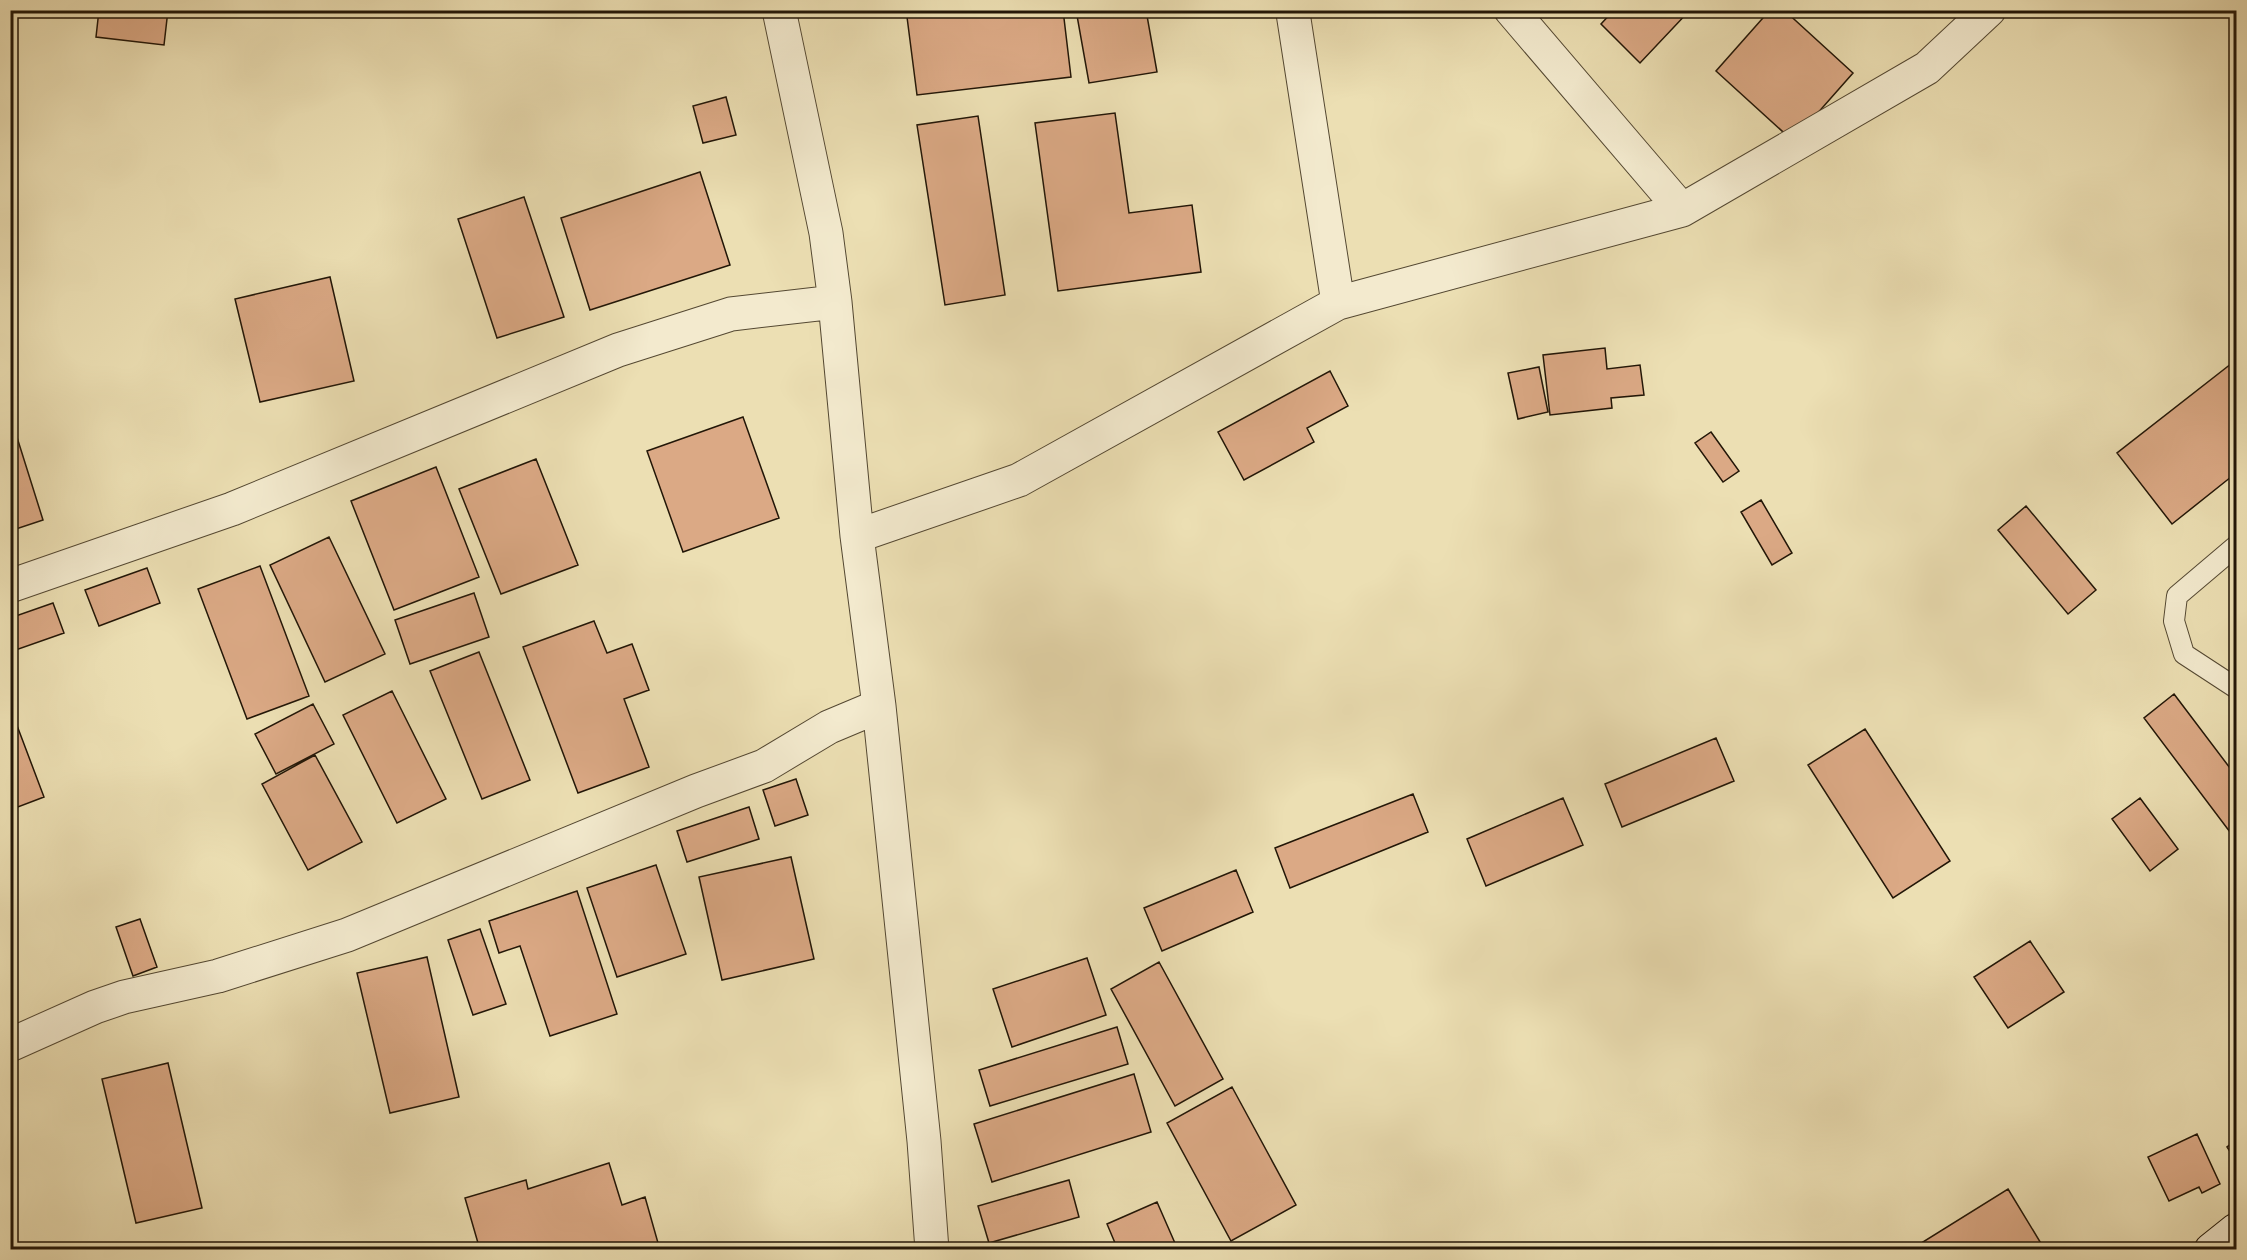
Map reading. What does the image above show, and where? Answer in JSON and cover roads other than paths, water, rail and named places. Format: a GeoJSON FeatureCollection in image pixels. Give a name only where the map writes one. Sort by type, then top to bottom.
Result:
{"type":"FeatureCollection","features":[{"type":"Feature","properties":{"kind":"street"},"geometry":{"type":"LineString","coordinates":[[779,10],[826,233],[835,302],[857,536],[879,706],[924,1141],[932,1250]]}},
{"type":"Feature","properties":{"kind":"street"},"geometry":{"type":"LineString","coordinates":[[1511,10],[1682,210]]}},
{"type":"Feature","properties":{"kind":"street"},"geometry":{"type":"LineString","coordinates":[[857,536],[1019,480],[1338,303],[1682,210],[1927,68],[1989,10]]}},
{"type":"Feature","properties":{"kind":"street"},"geometry":{"type":"LineString","coordinates":[[1293,13],[1338,303]]}},
{"type":"Feature","properties":{"kind":"street"},"geometry":{"type":"LineString","coordinates":[[10,586],[232,509],[618,350],[731,314],[835,302]]}},
{"type":"Feature","properties":{"kind":"street"},"geometry":{"type":"LineString","coordinates":[[10,1044],[95,1007],[124,997],[218,976],[346,935],[696,790],[764,766],[829,727],[879,706]]}},
{"type":"Feature","properties":{"kind":"street"},"geometry":{"type":"LineString","coordinates":[[2211,1250],[2236,1230]]}},
{"type":"Feature","properties":{"kind":"lane"},"geometry":{"type":"LineString","coordinates":[[2236,546],[2177,596],[2174,621],[2184,654],[2236,688]]}}]}
